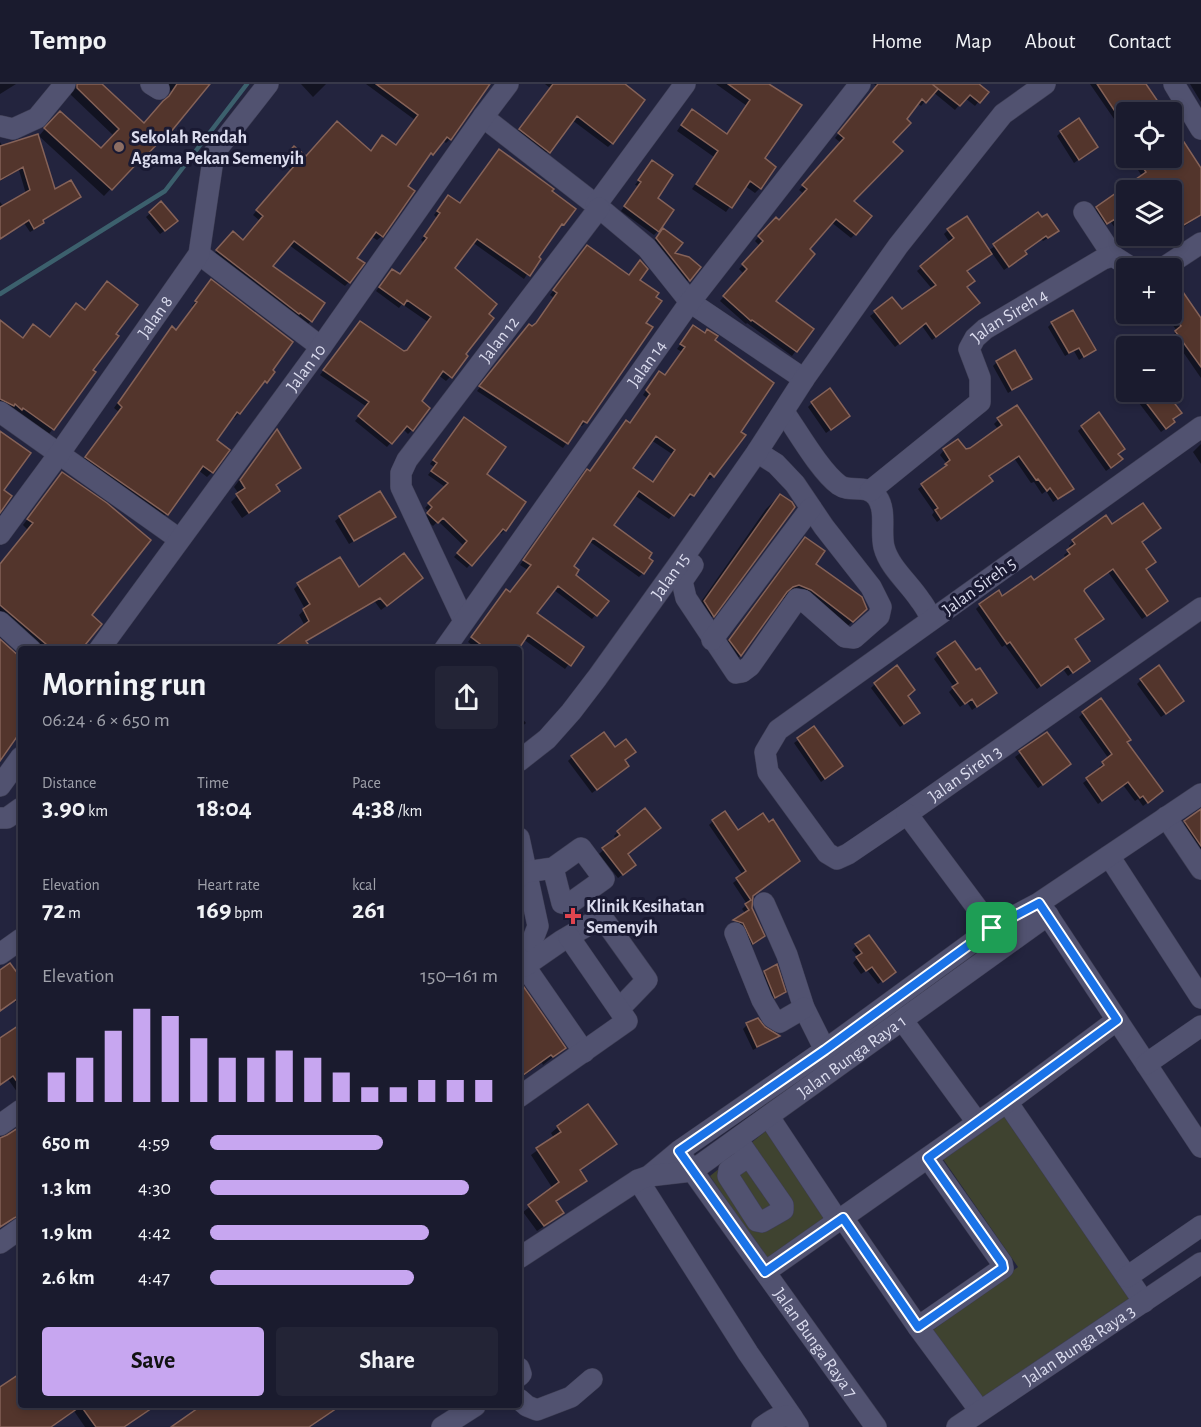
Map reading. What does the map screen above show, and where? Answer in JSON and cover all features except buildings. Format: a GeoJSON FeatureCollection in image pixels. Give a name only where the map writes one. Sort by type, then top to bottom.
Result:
{"type":"FeatureCollection","features":[{"type":"Feature","properties":{"kind":"street"},"geometry":{"type":"LineString","coordinates":[[7,128],[37,118],[65,84]]}},
{"type":"Feature","properties":{"kind":"street","name":"Jalan 8"},"geometry":{"type":"LineString","coordinates":[[0,534],[199,254],[214,153],[268,84]]}},
{"type":"Feature","properties":{"kind":"street","name":"Jalan 10"},"geometry":{"type":"LineString","coordinates":[[102,646],[321,347],[508,84]]}},
{"type":"Feature","properties":{"kind":"street","name":"Jalan 12"},"geometry":{"type":"LineString","coordinates":[[464,621],[401,487],[401,473],[407,460],[598,206],[685,84]]}},
{"type":"Feature","properties":{"kind":"street","name":"Jalan 14"},"geometry":{"type":"LineString","coordinates":[[447,646],[690,302],[860,84]]}},
{"type":"Feature","properties":{"kind":"street","name":"Jalan 15"},"geometry":{"type":"LineString","coordinates":[[522,759],[547,739],[571,712],[683,558],[757,452],[804,379],[898,246],[1003,114],[1045,84]]}},
{"type":"Feature","properties":{"kind":"street"},"geometry":{"type":"LineString","coordinates":[[1174,84],[1201,129]]}},
{"type":"Feature","properties":{"kind":"street"},"geometry":{"type":"LineString","coordinates":[[483,117],[598,206],[646,248],[690,302],[804,379]]}},
{"type":"Feature","properties":{"kind":"street"},"geometry":{"type":"LineString","coordinates":[[1084,212],[1116,258]]}},
{"type":"Feature","properties":{"kind":"street"},"geometry":{"type":"LineString","coordinates":[[1178,258],[1201,243]]}},
{"type":"Feature","properties":{"kind":"street"},"geometry":{"type":"LineString","coordinates":[[199,254],[321,347]]}},
{"type":"Feature","properties":{"kind":"street","name":"Jalan Sireh 4"},"geometry":{"type":"LineString","coordinates":[[870,491],[980,402],[980,378],[969,349],[975,338],[985,329],[1103,259],[1113,256]]}},
{"type":"Feature","properties":{"kind":"street"},"geometry":{"type":"LineString","coordinates":[[0,412],[179,539]]}},
{"type":"Feature","properties":{"kind":"street"},"geometry":{"type":"LineString","coordinates":[[784,412],[827,474],[841,487],[863,488],[878,498],[884,547],[890,560],[932,619]]}},
{"type":"Feature","properties":{"kind":"street","name":"Jalan Sireh 5"},"geometry":{"type":"LineString","coordinates":[[765,752],[778,730],[1201,427]]}},
{"type":"Feature","properties":{"kind":"street"},"geometry":{"type":"LineString","coordinates":[[683,558],[693,565],[682,581],[686,598],[736,673],[750,666],[797,599],[802,600],[845,637],[854,638],[879,616],[881,607],[871,587],[795,484],[776,464],[757,452]]}},
{"type":"Feature","properties":{"kind":"street"},"geometry":{"type":"LineString","coordinates":[[712,640],[811,508]]}},
{"type":"Feature","properties":{"kind":"street","name":"Jalan Sireh 3"},"geometry":{"type":"LineString","coordinates":[[765,752],[768,772],[827,853],[837,859],[907,814],[1201,608]]}},
{"type":"Feature","properties":{"kind":"street"},"geometry":{"type":"LineString","coordinates":[[0,622],[27,646]]}},
{"type":"Feature","properties":{"kind":"street"},"geometry":{"type":"LineString","coordinates":[[0,786],[18,761]]}},
{"type":"Feature","properties":{"kind":"street"},"geometry":{"type":"LineString","coordinates":[[522,1256],[643,1178],[825,1050],[992,928],[1043,909],[1108,856],[1201,794]]}},
{"type":"Feature","properties":{"kind":"street"},"geometry":{"type":"LineString","coordinates":[[0,818],[7,818],[18,810]]}},
{"type":"Feature","properties":{"kind":"street"},"geometry":{"type":"LineString","coordinates":[[907,814],[992,928]]}},
{"type":"Feature","properties":{"kind":"street"},"geometry":{"type":"LineString","coordinates":[[1166,817],[1201,869]]}},
{"type":"Feature","properties":{"kind":"street"},"geometry":{"type":"LineString","coordinates":[[1108,856],[1201,998]]}},
{"type":"Feature","properties":{"kind":"street"},"geometry":{"type":"LineString","coordinates":[[522,957],[538,926],[523,874],[553,868]]}},
{"type":"Feature","properties":{"kind":"street"},"geometry":{"type":"LineString","coordinates":[[764,903],[786,955],[804,1008],[825,1050]]}},
{"type":"Feature","properties":{"kind":"street"},"geometry":{"type":"LineString","coordinates":[[1043,909],[1201,1147]]}},
{"type":"Feature","properties":{"kind":"street","name":"Jalan Bunga Raya 1"},"geometry":{"type":"LineString","coordinates":[[643,1178],[692,1171],[743,1148],[769,1117],[903,1021],[1043,909]]}},
{"type":"Feature","properties":{"kind":"street"},"geometry":{"type":"LineString","coordinates":[[522,959],[565,939],[602,917],[647,980],[619,1009]]}},
{"type":"Feature","properties":{"kind":"street"},"geometry":{"type":"LineString","coordinates":[[522,1095],[627,1022],[565,939],[538,926]]}},
{"type":"Feature","properties":{"kind":"street"},"geometry":{"type":"LineString","coordinates":[[735,933],[762,1000],[772,1017],[780,1022],[804,1008]]}},
{"type":"Feature","properties":{"kind":"street"},"geometry":{"type":"LineString","coordinates":[[0,954],[18,941]]}},
{"type":"Feature","properties":{"kind":"street"},"geometry":{"type":"LineString","coordinates":[[522,960],[584,1052]]}},
{"type":"Feature","properties":{"kind":"street"},"geometry":{"type":"LineString","coordinates":[[765,1272],[928,1158],[1117,1020]]}},
{"type":"Feature","properties":{"kind":"street"},"geometry":{"type":"LineString","coordinates":[[903,1021],[977,1122]]}},
{"type":"Feature","properties":{"kind":"street"},"geometry":{"type":"LineString","coordinates":[[1146,1064],[1201,1026]]}},
{"type":"Feature","properties":{"kind":"street"},"geometry":{"type":"LineString","coordinates":[[1006,1102],[1144,1302]]}},
{"type":"Feature","properties":{"kind":"street"},"geometry":{"type":"LineString","coordinates":[[0,1125],[18,1112]]}},
{"type":"Feature","properties":{"kind":"street"},"geometry":{"type":"LineString","coordinates":[[769,1117],[980,1411]]}},
{"type":"Feature","properties":{"kind":"street","name":"Jalan Bunga Raya 7"},"geometry":{"type":"LineString","coordinates":[[679,1151],[876,1427]]}},
{"type":"Feature","properties":{"kind":"street"},"geometry":{"type":"LineString","coordinates":[[918,1327],[1003,1268],[1002,1263],[928,1158]]}},
{"type":"Feature","properties":{"kind":"street"},"geometry":{"type":"LineString","coordinates":[[643,1178],[748,1353],[796,1422]]}},
{"type":"Feature","properties":{"kind":"street"},"geometry":{"type":"LineString","coordinates":[[1127,1277],[1201,1226]]}},
{"type":"Feature","properties":{"kind":"street"},"geometry":{"type":"LineString","coordinates":[[0,1243],[18,1230]]}},
{"type":"Feature","properties":{"kind":"street","name":"Jalan Bunga Raya 3"},"geometry":{"type":"LineString","coordinates":[[957,1427],[1201,1263]]}},
{"type":"Feature","properties":{"kind":"street"},"geometry":{"type":"LineString","coordinates":[[522,1402],[537,1410],[571,1397],[592,1379]]}},
{"type":"Feature","properties":{"kind":"street"},"geometry":{"type":"LineString","coordinates":[[442,1427],[472,1408]]}},
{"type":"Feature","properties":{"kind":"street"},"geometry":{"type":"LineString","coordinates":[[762,1427],[777,1417],[785,1415],[796,1422]]}},
{"type":"Feature","properties":{"kind":"green space"},"geometry":{"type":"Polygon","coordinates":[[[1003,1115],[1133,1300],[983,1400],[933,1330],[1018,1267],[943,1159],[1003,1115]]]}},
{"type":"Feature","properties":{"kind":"green space"},"geometry":{"type":"Polygon","coordinates":[[[767,1130],[828,1218],[767,1259],[710,1176],[767,1130]]]}},
{"type":"Feature","properties":{"kind":"waterway"},"geometry":{"type":"LineString","coordinates":[[0,294],[165,191],[247,84]]}},
{"type":"Feature","properties":{"kind":"place","name":"Sekolah Rendah Agama Pekan Semenyih"},"geometry":{"type":"Point","coordinates":[119,147]}},
{"type":"Feature","properties":{"kind":"place","name":"Klinik Kesihatan Semenyih"},"geometry":{"type":"Point","coordinates":[573,916]}},
{"type":"Feature","properties":{"kind":"route"},"geometry":{"type":"LineString","coordinates":[[1039,903],[1117,1020],[928,1158],[1002,1263],[1003,1268],[918,1327],[843,1218],[765,1272],[679,1151],[825,1050],[992,928],[1039,903]]}}]}
